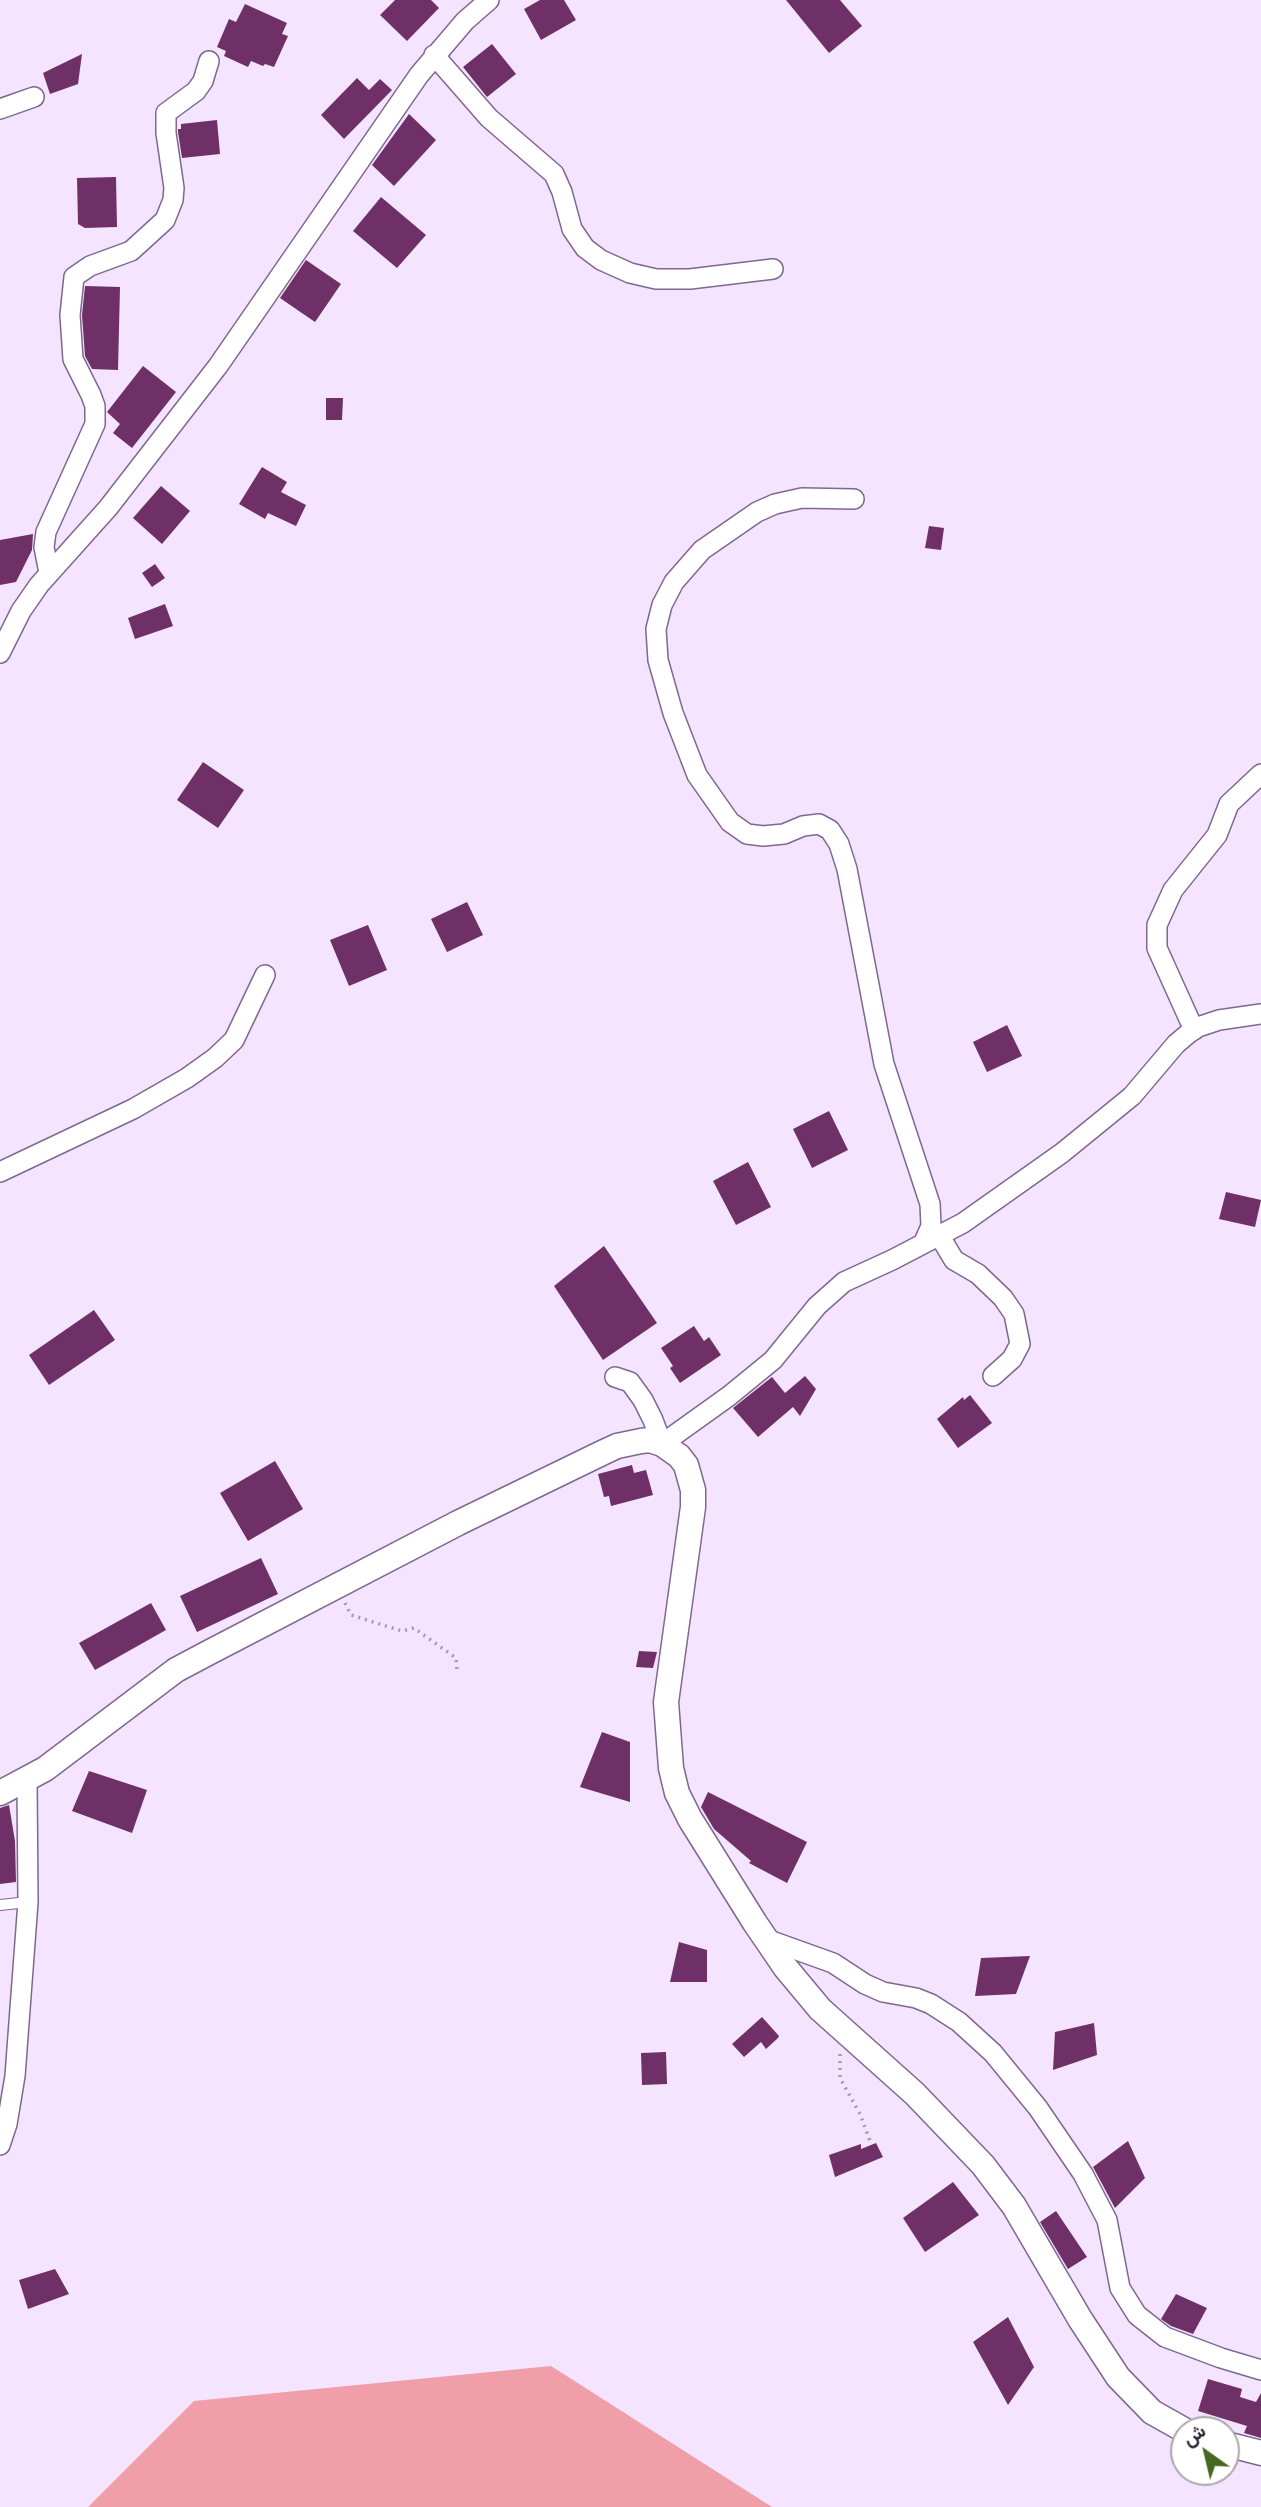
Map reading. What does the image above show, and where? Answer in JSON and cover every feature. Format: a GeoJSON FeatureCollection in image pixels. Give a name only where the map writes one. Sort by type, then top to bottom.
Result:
{"type":"FeatureCollection","features":[{"type":"Feature","properties":{"kind":"street"},"geometry":{"type":"LineString","coordinates":[[0,653],[21,611],[48,573],[108,508],[218,366],[289,266],[371,142],[476,4]]}},
{"type":"Feature","properties":{"kind":"street"},"geometry":{"type":"LineString","coordinates":[[435,55],[489,118],[554,174],[572,229],[585,248],[601,260],[656,279],[690,279],[773,269]]}},
{"type":"Feature","properties":{"kind":"street"},"geometry":{"type":"LineString","coordinates":[[48,573],[44,547],[46,532],[96,424],[95,406],[73,359],[69,315],[74,277],[90,266],[131,251],[165,220],[173,200],[174,188],[166,133],[166,113],[196,91],[203,81],[209,61]]}},
{"type":"Feature","properties":{"kind":"street"},"geometry":{"type":"LineString","coordinates":[[0,109],[34,97]]}},
{"type":"Feature","properties":{"kind":"street"},"geometry":{"type":"LineString","coordinates":[[854,499],[802,498],[775,504],[757,512],[702,550],[674,582],[662,605],[656,629],[658,660],[673,713],[697,775],[730,822],[747,834],[763,836],[777,836],[803,826],[819,824],[830,830],[839,844],[847,869],[884,1064],[930,1204],[932,1239],[954,1260],[978,1274],[1003,1297],[1014,1314],[1020,1344],[1012,1360],[993,1376]]}},
{"type":"Feature","properties":{"kind":"street"},"geometry":{"type":"LineString","coordinates":[[1194,1030],[1157,948],[1157,925],[1174,890],[1217,835],[1229,804],[1261,774]]}},
{"type":"Feature","properties":{"kind":"street"},"geometry":{"type":"LineString","coordinates":[[0,1172],[133,1109],[179,1083],[215,1058],[233,1040],[265,975]]}},
{"type":"Feature","properties":{"kind":"street"},"geometry":{"type":"LineString","coordinates":[[662,1444],[721,1402],[773,1360],[817,1306],[844,1282],[932,1239],[980,1212],[1022,1182],[1116,1110],[1144,1083],[1176,1044],[1194,1030],[1219,1020],[1261,1014]]}},
{"type":"Feature","properties":{"kind":"street"},"geometry":{"type":"LineString","coordinates":[[615,1377],[630,1382],[643,1400],[662,1444]]}},
{"type":"Feature","properties":{"kind":"street"},"geometry":{"type":"LineString","coordinates":[[0,1793],[45,1769],[176,1670],[337,1585],[469,1517],[617,1446],[650,1440],[662,1444],[679,1456],[686,1465],[693,1490],[693,1507],[666,1702],[671,1768],[677,1793],[690,1819],[785,1967],[820,2009],[915,2094],[983,2165],[1014,2206],[1080,2319],[1118,2377],[1152,2412],[1170,2422]]}},
{"type":"Feature","properties":{"kind":"street"},"geometry":{"type":"LineString","coordinates":[[0,2145],[8,2124],[15,2076],[28,1902],[27,1780]]}},
{"type":"Feature","properties":{"kind":"street"},"geometry":{"type":"LineString","coordinates":[[766,1939],[833,1963],[865,1984],[883,1992],[916,1998],[931,2004],[959,2022],[993,2053],[1038,2108],[1083,2174],[1107,2220],[1120,2288],[1137,2315],[1165,2337],[1261,2370]]}},
{"type":"Feature","properties":{"kind":"street"},"geometry":{"type":"LineString","coordinates":[[1240,2448],[1261,2453]]}},
{"type":"Feature","properties":{"kind":"lane"},"geometry":{"type":"LineString","coordinates":[[0,1905],[28,1902]]}},
{"type":"Feature","properties":{"kind":"path"},"geometry":{"type":"LineString","coordinates":[[337,1585],[351,1615],[402,1631],[414,1628],[456,1658],[457,1670]]}},
{"type":"Feature","properties":{"kind":"path"},"geometry":{"type":"LineString","coordinates":[[850,2037],[838,2057],[840,2078],[860,2114],[870,2141]]}},
{"type":"Feature","properties":{"kind":"shaded area"},"geometry":{"type":"Polygon","coordinates":[[[551,2366],[772,2507],[88,2507],[194,2401],[551,2366]]]}},
{"type":"Feature","properties":{"kind":"building"},"geometry":{"type":"Polygon","coordinates":[[[395,0],[431,0],[439,8],[407,41],[380,15],[395,0]]]}},
{"type":"Feature","properties":{"kind":"building"},"geometry":{"type":"Polygon","coordinates":[[[540,0],[564,0],[576,20],[541,40],[524,9],[540,0]]]}},
{"type":"Feature","properties":{"kind":"building"},"geometry":{"type":"Polygon","coordinates":[[[786,0],[840,0],[862,26],[829,53],[786,0]]]}},
{"type":"Feature","properties":{"kind":"building"},"geometry":{"type":"Polygon","coordinates":[[[245,4],[287,23],[282,34],[288,36],[274,67],[251,61],[248,67],[224,56],[226,51],[217,47],[229,19],[236,22],[245,4]]]}},
{"type":"Feature","properties":{"kind":"building"},"geometry":{"type":"Polygon","coordinates":[[[492,44],[516,74],[487,97],[463,67],[492,44]]]}},
{"type":"Feature","properties":{"kind":"building"},"geometry":{"type":"Polygon","coordinates":[[[82,54],[78,84],[50,94],[43,73],[82,54]]]}},
{"type":"Feature","properties":{"kind":"building"},"geometry":{"type":"Polygon","coordinates":[[[357,78],[369,90],[380,79],[392,90],[344,139],[321,115],[357,78]]]}},
{"type":"Feature","properties":{"kind":"building"},"geometry":{"type":"Polygon","coordinates":[[[409,114],[436,140],[394,186],[372,165],[409,114]]]}},
{"type":"Feature","properties":{"kind":"building"},"geometry":{"type":"Polygon","coordinates":[[[217,120],[220,154],[182,158],[178,132],[181,124],[217,120]]]}},
{"type":"Feature","properties":{"kind":"building"},"geometry":{"type":"Polygon","coordinates":[[[116,177],[117,227],[85,228],[78,224],[77,178],[116,177]]]}},
{"type":"Feature","properties":{"kind":"building"},"geometry":{"type":"Polygon","coordinates":[[[381,197],[426,235],[397,268],[353,231],[381,197]]]}},
{"type":"Feature","properties":{"kind":"building"},"geometry":{"type":"Polygon","coordinates":[[[306,260],[341,284],[315,322],[280,298],[306,260]]]}},
{"type":"Feature","properties":{"kind":"building"},"geometry":{"type":"Polygon","coordinates":[[[85,286],[120,287],[118,370],[92,369],[85,356],[82,315],[85,286]]]}},
{"type":"Feature","properties":{"kind":"building"},"geometry":{"type":"Polygon","coordinates":[[[143,366],[176,392],[132,448],[113,433],[120,424],[107,412],[143,366]]]}},
{"type":"Feature","properties":{"kind":"building"},"geometry":{"type":"Polygon","coordinates":[[[326,398],[343,398],[342,420],[326,420],[326,398]]]}},
{"type":"Feature","properties":{"kind":"building"},"geometry":{"type":"Polygon","coordinates":[[[262,467],[287,482],[281,492],[306,505],[296,526],[268,513],[265,519],[239,504],[262,467]]]}},
{"type":"Feature","properties":{"kind":"building"},"geometry":{"type":"Polygon","coordinates":[[[161,486],[190,511],[162,544],[133,518],[161,486]]]}},
{"type":"Feature","properties":{"kind":"building"},"geometry":{"type":"Polygon","coordinates":[[[929,526],[944,528],[941,550],[925,548],[929,526]]]}},
{"type":"Feature","properties":{"kind":"building"},"geometry":{"type":"Polygon","coordinates":[[[33,534],[32,550],[16,582],[0,585],[0,540],[33,534]]]}},
{"type":"Feature","properties":{"kind":"building"},"geometry":{"type":"Polygon","coordinates":[[[155,564],[165,578],[152,587],[142,573],[155,564]]]}},
{"type":"Feature","properties":{"kind":"building"},"geometry":{"type":"Polygon","coordinates":[[[165,604],[173,626],[135,639],[128,618],[165,604]]]}},
{"type":"Feature","properties":{"kind":"building"},"geometry":{"type":"Polygon","coordinates":[[[203,762],[244,790],[218,828],[177,800],[203,762]]]}},
{"type":"Feature","properties":{"kind":"building"},"geometry":{"type":"Polygon","coordinates":[[[467,902],[483,935],[447,952],[431,919],[467,902]]]}},
{"type":"Feature","properties":{"kind":"building"},"geometry":{"type":"Polygon","coordinates":[[[368,925],[387,970],[349,986],[330,940],[368,925]]]}},
{"type":"Feature","properties":{"kind":"building"},"geometry":{"type":"Polygon","coordinates":[[[1007,1025],[1022,1056],[987,1072],[973,1042],[1007,1025]]]}},
{"type":"Feature","properties":{"kind":"building"},"geometry":{"type":"Polygon","coordinates":[[[829,1111],[848,1150],[812,1168],[793,1129],[829,1111]]]}},
{"type":"Feature","properties":{"kind":"building"},"geometry":{"type":"Polygon","coordinates":[[[748,1162],[771,1207],[736,1225],[713,1181],[748,1162]]]}},
{"type":"Feature","properties":{"kind":"building"},"geometry":{"type":"Polygon","coordinates":[[[1226,1192],[1261,1200],[1255,1227],[1219,1219],[1226,1192]]]}},
{"type":"Feature","properties":{"kind":"building"},"geometry":{"type":"Polygon","coordinates":[[[604,1246],[657,1323],[603,1360],[554,1286],[604,1246]]]}},
{"type":"Feature","properties":{"kind":"building"},"geometry":{"type":"Polygon","coordinates":[[[94,1310],[115,1340],[49,1385],[29,1355],[94,1310]]]}},
{"type":"Feature","properties":{"kind":"building"},"geometry":{"type":"Polygon","coordinates":[[[694,1326],[704,1341],[709,1337],[721,1355],[680,1383],[661,1348],[694,1326]]]}},
{"type":"Feature","properties":{"kind":"building"},"geometry":{"type":"Polygon","coordinates":[[[805,1376],[816,1389],[800,1416],[793,1407],[758,1437],[733,1408],[772,1377],[785,1393],[805,1376]]]}},
{"type":"Feature","properties":{"kind":"building"},"geometry":{"type":"Polygon","coordinates":[[[970,1395],[992,1423],[958,1448],[937,1419],[963,1397],[964,1400],[970,1395]]]}},
{"type":"Feature","properties":{"kind":"building"},"geometry":{"type":"Polygon","coordinates":[[[275,1461],[303,1509],[248,1541],[220,1493],[275,1461]]]}},
{"type":"Feature","properties":{"kind":"building"},"geometry":{"type":"Polygon","coordinates":[[[632,1465],[634,1473],[646,1470],[653,1495],[611,1506],[609,1496],[604,1497],[598,1474],[632,1465]]]}},
{"type":"Feature","properties":{"kind":"building"},"geometry":{"type":"Polygon","coordinates":[[[261,1558],[278,1594],[197,1632],[180,1596],[261,1558]]]}},
{"type":"Feature","properties":{"kind":"building"},"geometry":{"type":"Polygon","coordinates":[[[151,1603],[166,1630],[95,1670],[79,1643],[151,1603]]]}},
{"type":"Feature","properties":{"kind":"building"},"geometry":{"type":"Polygon","coordinates":[[[639,1651],[657,1652],[653,1668],[636,1667],[639,1651]]]}},
{"type":"Feature","properties":{"kind":"building"},"geometry":{"type":"Polygon","coordinates":[[[602,1732],[630,1742],[630,1802],[580,1787],[602,1732]]]}},
{"type":"Feature","properties":{"kind":"building"},"geometry":{"type":"Polygon","coordinates":[[[89,1771],[147,1790],[132,1833],[72,1811],[89,1771]]]}},
{"type":"Feature","properties":{"kind":"building"},"geometry":{"type":"Polygon","coordinates":[[[708,1792],[807,1842],[787,1883],[749,1863],[751,1861],[714,1829],[701,1807],[708,1792]]]}},
{"type":"Feature","properties":{"kind":"building"},"geometry":{"type":"Polygon","coordinates":[[[9,1805],[15,1841],[16,1882],[0,1884],[0,1808],[9,1805]]]}},
{"type":"Feature","properties":{"kind":"building"},"geometry":{"type":"Polygon","coordinates":[[[679,1942],[707,1950],[707,1982],[670,1982],[679,1942]]]}},
{"type":"Feature","properties":{"kind":"building"},"geometry":{"type":"Polygon","coordinates":[[[1030,1956],[1016,1994],[975,1996],[981,1958],[1030,1956]]]}},
{"type":"Feature","properties":{"kind":"building"},"geometry":{"type":"Polygon","coordinates":[[[762,2017],[779,2036],[766,2049],[761,2042],[744,2057],[732,2044],[762,2017]]]}},
{"type":"Feature","properties":{"kind":"building"},"geometry":{"type":"Polygon","coordinates":[[[1094,2023],[1097,2055],[1053,2070],[1055,2032],[1094,2023]]]}},
{"type":"Feature","properties":{"kind":"building"},"geometry":{"type":"Polygon","coordinates":[[[666,2052],[667,2084],[642,2085],[641,2053],[666,2052]]]}},
{"type":"Feature","properties":{"kind":"building"},"geometry":{"type":"Polygon","coordinates":[[[1128,2141],[1145,2178],[1115,2208],[1093,2167],[1128,2141]]]}},
{"type":"Feature","properties":{"kind":"building"},"geometry":{"type":"Polygon","coordinates":[[[876,2143],[883,2157],[835,2177],[829,2155],[861,2144],[861,2149],[876,2143]]]}},
{"type":"Feature","properties":{"kind":"building"},"geometry":{"type":"Polygon","coordinates":[[[953,2182],[979,2215],[925,2252],[903,2218],[953,2182]]]}},
{"type":"Feature","properties":{"kind":"building"},"geometry":{"type":"Polygon","coordinates":[[[1056,2211],[1087,2257],[1068,2269],[1040,2222],[1056,2211]]]}},
{"type":"Feature","properties":{"kind":"building"},"geometry":{"type":"Polygon","coordinates":[[[55,2269],[69,2294],[28,2309],[19,2280],[55,2269]]]}},
{"type":"Feature","properties":{"kind":"building"},"geometry":{"type":"Polygon","coordinates":[[[1176,2294],[1207,2308],[1193,2334],[1161,2319],[1176,2294]]]}},
{"type":"Feature","properties":{"kind":"building"},"geometry":{"type":"Polygon","coordinates":[[[1008,2317],[1034,2367],[1008,2405],[973,2342],[1008,2317]]]}},
{"type":"Feature","properties":{"kind":"building"},"geometry":{"type":"Polygon","coordinates":[[[1208,2379],[1242,2389],[1240,2397],[1256,2402],[1261,2393],[1261,2438],[1244,2433],[1247,2426],[1240,2424],[1240,2416],[1214,2416],[1198,2411],[1208,2379]]]}}]}
